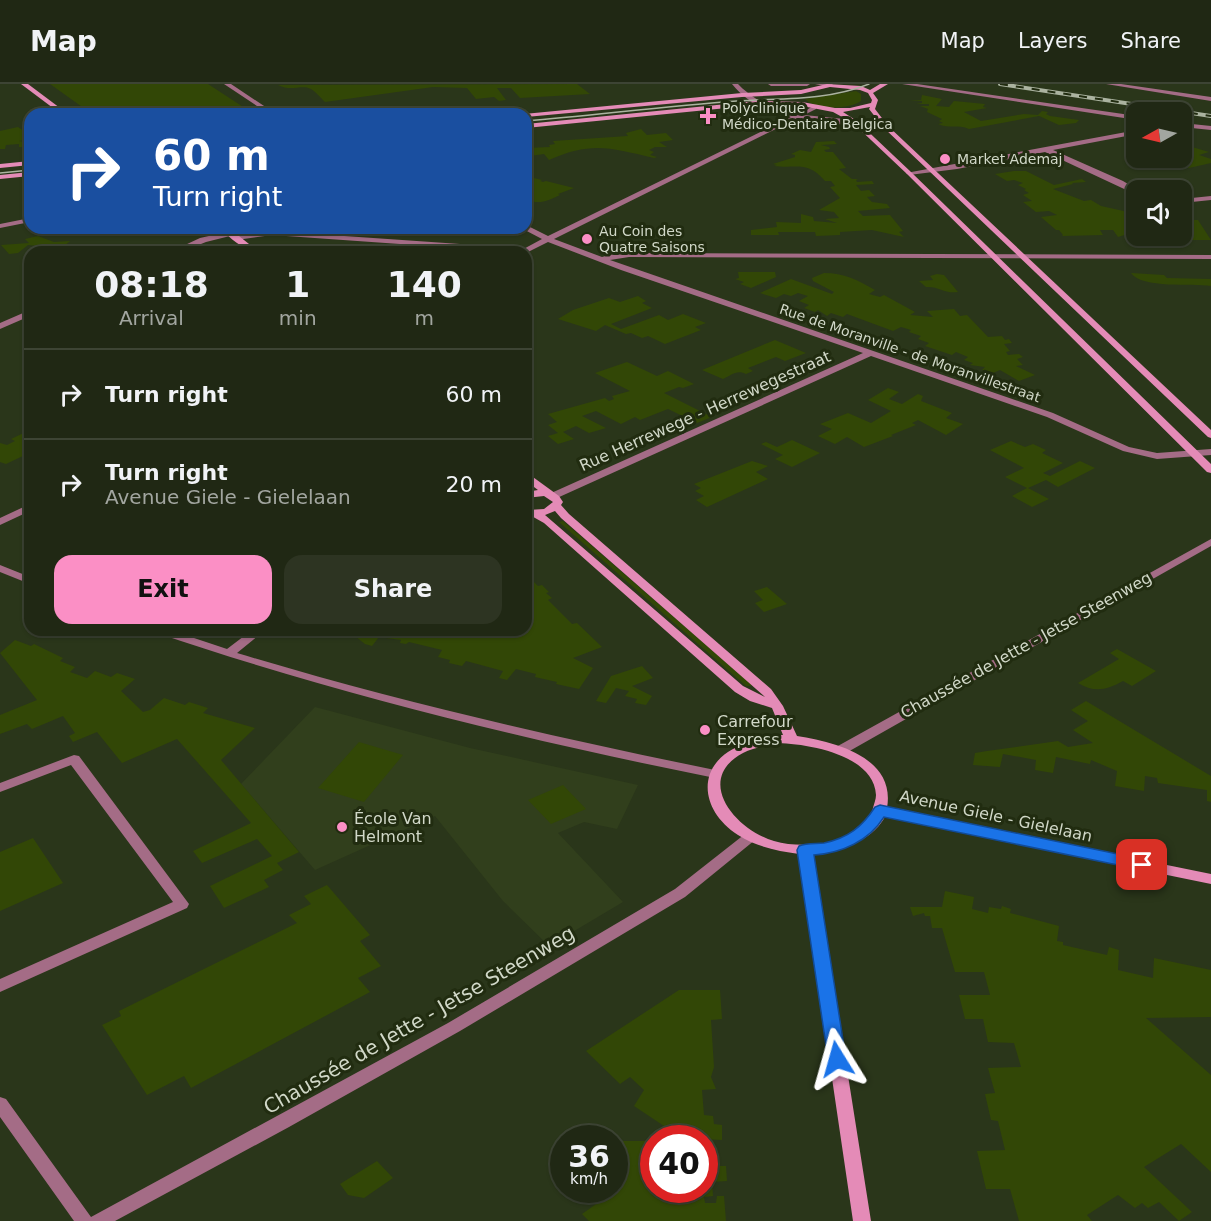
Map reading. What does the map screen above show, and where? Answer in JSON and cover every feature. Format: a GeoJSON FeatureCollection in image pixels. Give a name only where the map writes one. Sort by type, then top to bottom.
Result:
{"type":"FeatureCollection","features":[{"type":"Feature","properties":{"kind":"street"},"geometry":{"type":"LineString","coordinates":[[24,84],[57,108]]}},
{"type":"Feature","properties":{"kind":"street"},"geometry":{"type":"LineString","coordinates":[[227,84],[264,108]]}},
{"type":"Feature","properties":{"kind":"street"},"geometry":{"type":"LineString","coordinates":[[735,84],[742,95],[757,103],[797,117],[855,122]]}},
{"type":"Feature","properties":{"kind":"street"},"geometry":{"type":"LineString","coordinates":[[771,84],[807,84]]}},
{"type":"Feature","properties":{"kind":"street"},"geometry":{"type":"LineString","coordinates":[[818,84],[856,87],[870,92],[875,100],[872,109],[886,127],[1211,435]]}},
{"type":"Feature","properties":{"kind":"street"},"geometry":{"type":"LineString","coordinates":[[870,92],[885,84]]}},
{"type":"Feature","properties":{"kind":"street"},"geometry":{"type":"LineString","coordinates":[[905,84],[1126,116]]}},
{"type":"Feature","properties":{"kind":"street"},"geometry":{"type":"LineString","coordinates":[[1109,84],[1211,99]]}},
{"type":"Feature","properties":{"kind":"street"},"geometry":{"type":"LineString","coordinates":[[532,114],[742,95],[801,92],[830,85]]}},
{"type":"Feature","properties":{"kind":"street"},"geometry":{"type":"LineString","coordinates":[[801,92],[797,98],[802,104]]}},
{"type":"Feature","properties":{"kind":"street"},"geometry":{"type":"LineString","coordinates":[[532,125],[757,103],[802,104],[835,110],[863,108],[873,104]]}},
{"type":"Feature","properties":{"kind":"street"},"geometry":{"type":"LineString","coordinates":[[532,247],[814,108]]}},
{"type":"Feature","properties":{"kind":"street"},"geometry":{"type":"LineString","coordinates":[[835,110],[855,122],[909,173],[1211,470]]}},
{"type":"Feature","properties":{"kind":"street"},"geometry":{"type":"LineString","coordinates":[[1192,126],[1211,128]]}},
{"type":"Feature","properties":{"kind":"street"},"geometry":{"type":"LineString","coordinates":[[909,173],[1126,134]]}},
{"type":"Feature","properties":{"kind":"street"},"geometry":{"type":"LineString","coordinates":[[1046,150],[1126,187]]}},
{"type":"Feature","properties":{"kind":"street"},"geometry":{"type":"LineString","coordinates":[[0,166],[24,164]]}},
{"type":"Feature","properties":{"kind":"street"},"geometry":{"type":"LineString","coordinates":[[0,177],[24,175]]}},
{"type":"Feature","properties":{"kind":"street"},"geometry":{"type":"LineString","coordinates":[[1192,200],[1211,198]]}},
{"type":"Feature","properties":{"kind":"street"},"geometry":{"type":"LineString","coordinates":[[0,226],[24,221]]}},
{"type":"Feature","properties":{"kind":"street","name":"Rue de Moranville - de Moranvillestraat"},"geometry":{"type":"LineString","coordinates":[[532,231],[602,260],[1050,415],[1126,449],[1157,456],[1211,452]]}},
{"type":"Feature","properties":{"kind":"street"},"geometry":{"type":"LineString","coordinates":[[188,246],[226,234]]}},
{"type":"Feature","properties":{"kind":"street"},"geometry":{"type":"LineString","coordinates":[[231,234],[243,246]]}},
{"type":"Feature","properties":{"kind":"street"},"geometry":{"type":"LineString","coordinates":[[286,234],[460,246]]}},
{"type":"Feature","properties":{"kind":"street"},"geometry":{"type":"LineString","coordinates":[[602,260],[613,256],[629,255],[1211,257]]}},
{"type":"Feature","properties":{"kind":"street"},"geometry":{"type":"LineString","coordinates":[[0,326],[24,316]]}},
{"type":"Feature","properties":{"kind":"street","name":"Rue Herrewege - Herrewegestraat"},"geometry":{"type":"LineString","coordinates":[[553,498],[869,354]]}},
{"type":"Feature","properties":{"kind":"street"},"geometry":{"type":"LineString","coordinates":[[532,480],[553,498],[565,516],[767,692],[777,706],[791,738]]}},
{"type":"Feature","properties":{"kind":"street"},"geometry":{"type":"LineString","coordinates":[[532,493],[537,492],[553,498]]}},
{"type":"Feature","properties":{"kind":"street"},"geometry":{"type":"LineString","coordinates":[[532,511],[548,511],[553,498]]}},
{"type":"Feature","properties":{"kind":"street"},"geometry":{"type":"LineString","coordinates":[[0,522],[24,510]]}},
{"type":"Feature","properties":{"kind":"street"},"geometry":{"type":"LineString","coordinates":[[532,512],[548,521],[739,688],[754,698],[777,706]]}},
{"type":"Feature","properties":{"kind":"street","name":"Chaussée de Jette - Jetse Steenweg"},"geometry":{"type":"LineString","coordinates":[[841,750],[1211,542]]}},
{"type":"Feature","properties":{"kind":"street"},"geometry":{"type":"LineString","coordinates":[[0,568],[24,578]]}},
{"type":"Feature","properties":{"kind":"street"},"geometry":{"type":"LineString","coordinates":[[176,636],[228,654],[466,721],[715,774]]}},
{"type":"Feature","properties":{"kind":"street"},"geometry":{"type":"LineString","coordinates":[[228,654],[251,636]]}},
{"type":"Feature","properties":{"kind":"street"},"geometry":{"type":"LineString","coordinates":[[791,738],[817,741],[841,750],[859,760],[873,774],[881,792],[880,811],[870,827],[850,840],[823,849],[778,847],[737,830],[719,810],[713,798],[715,774],[727,759],[744,747],[766,740],[791,738]]}},
{"type":"Feature","properties":{"kind":"street"},"geometry":{"type":"LineString","coordinates":[[0,788],[74,759],[182,904],[0,986]]}},
{"type":"Feature","properties":{"kind":"street","name":"Avenue Giele - Gielelaan"},"geometry":{"type":"LineString","coordinates":[[880,811],[1211,879]]}},
{"type":"Feature","properties":{"kind":"street","name":"Chaussée de Jette - Jetse Steenweg"},"geometry":{"type":"LineString","coordinates":[[98,1221],[283,1122],[474,1015],[680,893],[750,837]]}},
{"type":"Feature","properties":{"kind":"street"},"geometry":{"type":"LineString","coordinates":[[805,850],[862,1221]]}},
{"type":"Feature","properties":{"kind":"street"},"geometry":{"type":"LineString","coordinates":[[0,1104],[84,1221]]}},
{"type":"Feature","properties":{"kind":"shaded area"},"geometry":{"type":"Polygon","coordinates":[[[50,84],[208,84],[245,108],[84,108],[50,84]]]}},
{"type":"Feature","properties":{"kind":"shaded area"},"geometry":{"type":"Polygon","coordinates":[[[577,84],[590,94],[520,98],[511,88],[497,88],[506,100],[499,101],[494,97],[476,99],[467,88],[433,87],[325,102],[311,89],[278,85],[577,84]]]}},
{"type":"Feature","properties":{"kind":"shaded area"},"geometry":{"type":"Polygon","coordinates":[[[856,91],[861,94],[861,101],[848,106],[824,107],[805,99],[856,91]]]}},
{"type":"Feature","properties":{"kind":"shaded area"},"geometry":{"type":"Polygon","coordinates":[[[922,95],[942,99],[936,106],[949,107],[954,101],[985,104],[983,107],[987,108],[964,112],[981,121],[1024,114],[1038,115],[1042,111],[1048,112],[1046,114],[1050,116],[1079,120],[1076,123],[1059,125],[1039,116],[969,129],[946,126],[938,124],[943,123],[939,121],[942,119],[920,106],[929,106],[929,104],[916,104],[922,101],[909,100],[921,100],[922,95]]]}},
{"type":"Feature","properties":{"kind":"shaded area"},"geometry":{"type":"Polygon","coordinates":[[[18,127],[24,131],[24,140],[19,141],[24,142],[24,147],[19,147],[19,144],[6,145],[5,149],[0,149],[0,131],[18,127]]]}},
{"type":"Feature","properties":{"kind":"shaded area"},"geometry":{"type":"Polygon","coordinates":[[[641,129],[647,135],[666,133],[673,140],[659,142],[667,147],[655,147],[649,150],[654,152],[650,155],[657,157],[654,158],[601,148],[577,150],[549,160],[544,154],[532,156],[532,148],[550,147],[549,145],[555,144],[553,141],[628,136],[626,133],[641,129]]]}},
{"type":"Feature","properties":{"kind":"shaded area"},"geometry":{"type":"Polygon","coordinates":[[[834,141],[837,144],[821,145],[829,147],[830,149],[824,150],[833,152],[846,168],[839,169],[852,179],[858,179],[857,182],[872,181],[874,184],[856,185],[861,191],[869,190],[875,196],[867,197],[872,202],[887,204],[890,208],[858,211],[863,216],[890,215],[903,231],[899,232],[904,237],[872,230],[816,236],[815,232],[751,235],[751,230],[777,227],[776,222],[801,223],[801,214],[813,217],[814,221],[837,223],[825,219],[839,218],[834,212],[819,210],[840,198],[830,187],[835,186],[831,181],[825,181],[819,174],[807,168],[774,166],[777,165],[773,164],[795,157],[791,154],[800,150],[811,152],[816,142],[834,141]]]}},
{"type":"Feature","properties":{"kind":"shaded area"},"geometry":{"type":"Polygon","coordinates":[[[1192,147],[1209,152],[1199,155],[1211,159],[1211,163],[1192,167],[1192,147]]]}},
{"type":"Feature","properties":{"kind":"shaded area"},"geometry":{"type":"Polygon","coordinates":[[[1026,171],[1054,185],[1082,179],[1086,182],[1072,183],[1053,189],[1084,201],[1091,200],[1101,206],[1126,212],[1126,234],[1118,237],[1113,230],[1100,230],[1103,235],[1062,236],[1059,230],[1041,217],[1057,215],[1049,211],[1036,212],[1023,202],[1032,201],[1023,195],[1029,193],[1024,190],[1026,189],[1018,185],[1023,183],[1014,180],[1007,181],[995,174],[1026,171]]]}},
{"type":"Feature","properties":{"kind":"shaded area"},"geometry":{"type":"Polygon","coordinates":[[[532,178],[574,188],[549,200],[532,201],[532,178]]]}},
{"type":"Feature","properties":{"kind":"shaded area"},"geometry":{"type":"Polygon","coordinates":[[[1192,220],[1198,220],[1211,240],[1192,240],[1192,220]]]}},
{"type":"Feature","properties":{"kind":"shaded area"},"geometry":{"type":"Polygon","coordinates":[[[38,236],[54,242],[70,241],[64,246],[28,245],[18,253],[9,254],[1,245],[29,243],[25,239],[38,236]]]}},
{"type":"Feature","properties":{"kind":"shaded area"},"geometry":{"type":"Polygon","coordinates":[[[738,272],[775,272],[776,277],[751,288],[740,284],[744,282],[735,279],[739,278],[738,272]]]}},
{"type":"Feature","properties":{"kind":"shaded area"},"geometry":{"type":"Polygon","coordinates":[[[824,273],[844,276],[863,283],[875,290],[869,294],[880,297],[884,295],[915,312],[910,315],[933,317],[927,311],[954,309],[960,316],[967,315],[988,337],[1002,336],[1005,340],[1009,339],[1012,343],[1004,344],[1010,351],[1006,352],[1008,355],[1019,354],[1023,357],[1017,359],[1023,365],[1016,366],[1035,375],[1019,381],[1000,370],[993,373],[982,370],[985,367],[970,365],[973,363],[964,360],[968,357],[956,352],[952,355],[925,346],[929,343],[918,339],[921,336],[909,332],[911,330],[901,327],[893,331],[847,314],[843,317],[831,313],[827,316],[818,310],[815,312],[804,308],[809,305],[799,301],[808,296],[798,293],[791,296],[784,294],[776,298],[760,293],[791,279],[832,294],[834,292],[813,281],[812,278],[824,273]]]}},
{"type":"Feature","properties":{"kind":"shaded area"},"geometry":{"type":"Polygon","coordinates":[[[1131,273],[1164,275],[1167,278],[1211,279],[1211,286],[1156,283],[1137,278],[1131,273]]]}},
{"type":"Feature","properties":{"kind":"shaded area"},"geometry":{"type":"Polygon","coordinates":[[[944,275],[958,292],[926,287],[919,281],[933,280],[930,276],[944,275]]]}},
{"type":"Feature","properties":{"kind":"shaded area"},"geometry":{"type":"Polygon","coordinates":[[[638,296],[646,301],[642,303],[652,308],[611,324],[621,329],[659,315],[668,320],[683,314],[706,323],[695,327],[701,330],[665,344],[648,336],[642,338],[631,333],[626,334],[605,325],[596,331],[558,319],[573,310],[609,298],[620,302],[638,296]]]}},
{"type":"Feature","properties":{"kind":"shaded area"},"geometry":{"type":"Polygon","coordinates":[[[775,340],[806,353],[785,361],[776,357],[748,368],[753,371],[746,374],[737,373],[723,379],[702,370],[775,340]]]}},
{"type":"Feature","properties":{"kind":"shaded area"},"geometry":{"type":"Polygon","coordinates":[[[627,362],[657,376],[668,371],[694,384],[664,393],[712,417],[697,423],[668,409],[640,420],[635,417],[621,424],[596,411],[582,416],[606,428],[589,433],[576,426],[563,432],[574,439],[558,444],[548,436],[558,433],[548,425],[557,422],[548,414],[605,398],[609,401],[614,399],[612,396],[630,391],[595,373],[627,362]]]}},
{"type":"Feature","properties":{"kind":"shaded area"},"geometry":{"type":"Polygon","coordinates":[[[888,388],[899,392],[889,399],[902,404],[918,394],[923,396],[921,401],[952,413],[946,418],[963,424],[946,435],[918,420],[912,423],[916,425],[864,447],[847,437],[835,444],[818,436],[832,429],[820,424],[848,413],[871,423],[891,411],[868,400],[888,388]]]}},
{"type":"Feature","properties":{"kind":"shaded area"},"geometry":{"type":"Polygon","coordinates":[[[24,433],[24,455],[6,464],[0,462],[0,443],[7,445],[15,441],[11,439],[24,433]]]}},
{"type":"Feature","properties":{"kind":"shaded area"},"geometry":{"type":"Polygon","coordinates":[[[792,440],[820,453],[792,467],[775,459],[783,455],[761,444],[766,442],[777,447],[792,440]]]}},
{"type":"Feature","properties":{"kind":"shaded area"},"geometry":{"type":"Polygon","coordinates":[[[1011,441],[1025,447],[1033,444],[1046,450],[1042,453],[1063,463],[1043,473],[1050,476],[1080,461],[1095,468],[1058,487],[1046,480],[1028,488],[1049,499],[1032,507],[1012,496],[1027,488],[1005,477],[1024,468],[990,450],[1011,441]]]}},
{"type":"Feature","properties":{"kind":"shaded area"},"geometry":{"type":"Polygon","coordinates":[[[752,461],[768,466],[756,472],[768,479],[707,507],[696,500],[704,496],[695,491],[701,488],[694,484],[752,461]]]}},
{"type":"Feature","properties":{"kind":"shaded area"},"geometry":{"type":"Polygon","coordinates":[[[563,521],[751,686],[746,686],[559,522],[563,521]]]}},
{"type":"Feature","properties":{"kind":"shaded area"},"geometry":{"type":"Polygon","coordinates":[[[532,580],[549,592],[546,593],[552,598],[548,600],[572,624],[577,623],[602,647],[573,658],[593,668],[579,689],[556,684],[557,682],[535,677],[536,674],[516,669],[507,680],[499,678],[503,671],[466,661],[462,666],[449,663],[450,660],[438,657],[442,650],[409,642],[400,643],[401,640],[379,637],[372,646],[355,636],[532,636],[532,580]]]}},
{"type":"Feature","properties":{"kind":"shaded area"},"geometry":{"type":"Polygon","coordinates":[[[767,587],[787,604],[764,612],[755,603],[763,600],[754,591],[767,587]]]}},
{"type":"Feature","properties":{"kind":"shaded area"},"geometry":{"type":"Polygon","coordinates":[[[15,640],[31,646],[34,644],[63,658],[60,661],[75,667],[70,672],[87,678],[95,671],[111,677],[117,673],[135,679],[121,691],[143,712],[150,710],[164,698],[185,705],[189,702],[208,708],[203,713],[255,728],[221,760],[299,852],[277,863],[283,870],[264,880],[269,887],[224,908],[210,886],[272,856],[257,839],[202,863],[193,851],[251,823],[177,739],[122,763],[97,732],[73,742],[69,736],[75,733],[63,716],[32,729],[27,724],[0,734],[0,715],[37,700],[0,653],[15,640]]]}},
{"type":"Feature","properties":{"kind":"shaded area"},"geometry":{"type":"Polygon","coordinates":[[[1117,649],[1156,671],[1132,686],[1123,681],[1111,687],[1095,689],[1078,683],[1119,659],[1110,653],[1117,649]]]}},
{"type":"Feature","properties":{"kind":"shaded area"},"geometry":{"type":"Polygon","coordinates":[[[642,666],[653,678],[632,686],[652,696],[646,705],[635,703],[637,699],[625,696],[629,691],[616,688],[606,703],[596,701],[611,676],[642,666]]]}},
{"type":"Feature","properties":{"kind":"shaded area"},"geometry":{"type":"Polygon","coordinates":[[[1086,701],[1211,776],[1211,802],[1207,801],[1207,790],[1158,783],[1157,778],[1145,776],[1144,791],[1115,786],[1117,771],[1091,760],[1090,764],[1056,757],[1053,773],[1035,770],[1036,760],[1003,754],[1000,767],[973,765],[975,753],[1058,741],[1068,747],[1093,743],[1073,730],[1088,721],[1071,710],[1086,701]]]}},
{"type":"Feature","properties":{"kind":"shaded area","name":"École Van Helmont"},"geometry":{"type":"Polygon","coordinates":[[[315,707],[470,748],[638,785],[617,829],[584,822],[558,833],[623,902],[549,946],[503,901],[435,816],[315,870],[241,784],[315,707]]]}},
{"type":"Feature","properties":{"kind":"shaded area"},"geometry":{"type":"Polygon","coordinates":[[[359,742],[403,755],[364,802],[318,788],[359,742]]]}},
{"type":"Feature","properties":{"kind":"shaded area"},"geometry":{"type":"Polygon","coordinates":[[[563,785],[586,809],[551,824],[528,800],[563,785]]]}},
{"type":"Feature","properties":{"kind":"shaded area"},"geometry":{"type":"Polygon","coordinates":[[[33,838],[63,883],[0,911],[0,852],[33,838]]]}},
{"type":"Feature","properties":{"kind":"shaded area"},"geometry":{"type":"Polygon","coordinates":[[[327,885],[370,935],[360,941],[381,966],[358,978],[370,992],[191,1088],[184,1076],[147,1095],[102,1025],[121,1016],[119,1011],[297,923],[289,915],[311,904],[304,896],[327,885]]]}},
{"type":"Feature","properties":{"kind":"shaded area"},"geometry":{"type":"Polygon","coordinates":[[[945,891],[974,897],[972,909],[988,913],[989,907],[1001,909],[1002,906],[1011,909],[1010,913],[1059,926],[1057,941],[1063,942],[1063,945],[1107,955],[1109,947],[1119,950],[1118,970],[1153,978],[1154,958],[1211,970],[1211,1017],[1146,1018],[1211,1075],[1211,1172],[1181,1144],[1144,1167],[1192,1212],[1179,1221],[1159,1202],[1148,1208],[1142,1203],[1135,1208],[1118,1195],[1087,1215],[1092,1221],[1019,1221],[1010,1189],[986,1189],[977,1151],[1005,1150],[998,1121],[991,1120],[985,1094],[995,1093],[988,1068],[1021,1067],[1014,1043],[988,1042],[983,1019],[965,1019],[959,995],[990,995],[984,972],[955,972],[942,928],[932,928],[930,916],[925,916],[924,913],[913,916],[910,907],[942,907],[945,891]]]}},
{"type":"Feature","properties":{"kind":"shaded area"},"geometry":{"type":"Polygon","coordinates":[[[679,990],[720,990],[722,1019],[711,1020],[714,1067],[711,1077],[716,1089],[702,1090],[704,1115],[713,1116],[714,1124],[722,1125],[722,1140],[718,1140],[718,1125],[662,1125],[634,1106],[644,1090],[630,1077],[620,1084],[586,1051],[679,990]]]}},
{"type":"Feature","properties":{"kind":"shaded area"},"geometry":{"type":"Polygon","coordinates":[[[628,1141],[640,1141],[640,1203],[718,1203],[718,1196],[724,1196],[726,1221],[589,1221],[582,1214],[598,1203],[628,1203],[628,1141]]]}},
{"type":"Feature","properties":{"kind":"shaded area"},"geometry":{"type":"Polygon","coordinates":[[[377,1161],[393,1178],[364,1198],[348,1195],[340,1184],[377,1161]]]}},
{"type":"Feature","properties":{"kind":"shaded area"},"geometry":{"type":"Polygon","coordinates":[[[718,1166],[726,1166],[727,1181],[718,1182],[718,1166]]]}},
{"type":"Feature","properties":{"kind":"tram line"},"geometry":{"type":"LineString","coordinates":[[532,120],[711,103],[804,98],[837,93],[869,84]]}},
{"type":"Feature","properties":{"kind":"tram line"},"geometry":{"type":"LineString","coordinates":[[0,173],[24,171]]}},
{"type":"Feature","properties":{"kind":"railway"},"geometry":{"type":"LineString","coordinates":[[1000,84],[1211,116]]}},
{"type":"Feature","properties":{"kind":"place","name":"Polyclinique Médico-Dentaire Belgica"},"geometry":{"type":"Point","coordinates":[708,116]}},
{"type":"Feature","properties":{"kind":"place","name":"Market Ademaj"},"geometry":{"type":"Point","coordinates":[945,159]}},
{"type":"Feature","properties":{"kind":"place","name":"Au Coin des Quatre Saisons"},"geometry":{"type":"Point","coordinates":[587,239]}},
{"type":"Feature","properties":{"kind":"place","name":"Carrefour Express"},"geometry":{"type":"Point","coordinates":[705,730]}},
{"type":"Feature","properties":{"kind":"place","name":"École Van Helmont"},"geometry":{"type":"Point","coordinates":[342,827]}},
{"type":"Feature","properties":{"kind":"route"},"geometry":{"type":"LineString","coordinates":[[837,1059],[805,850],[823,849],[850,840],[870,827],[880,811],[1142,865]]}}]}
